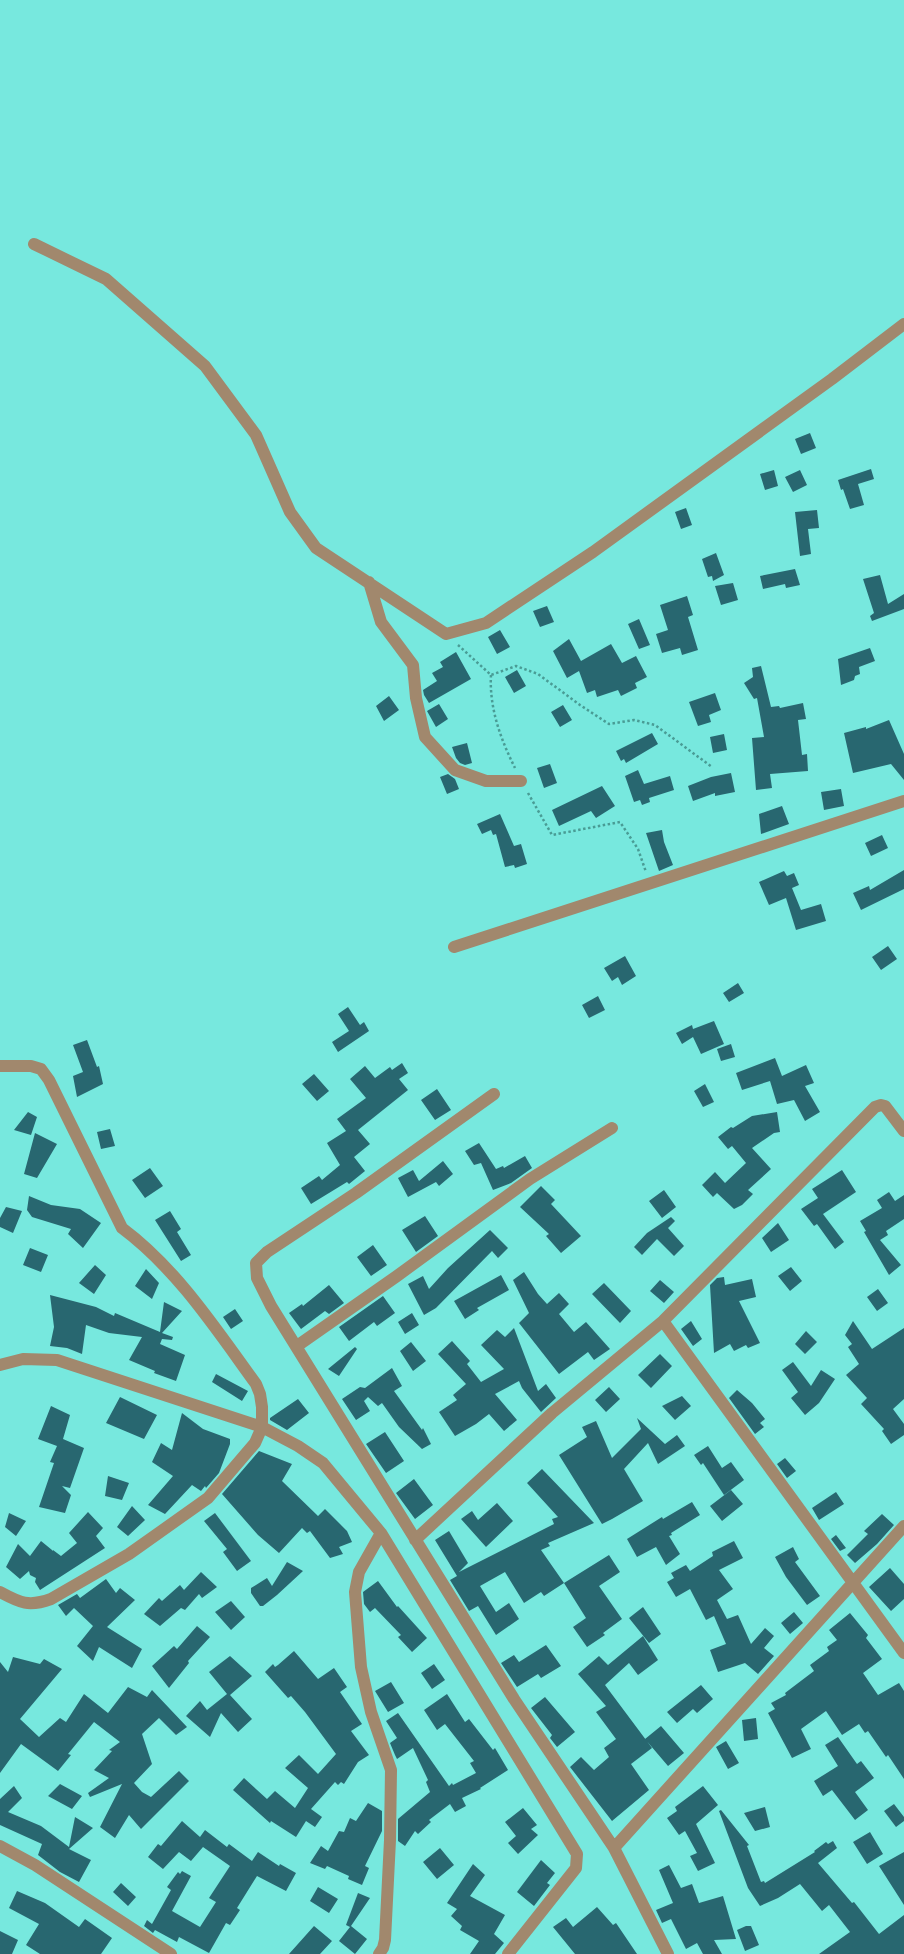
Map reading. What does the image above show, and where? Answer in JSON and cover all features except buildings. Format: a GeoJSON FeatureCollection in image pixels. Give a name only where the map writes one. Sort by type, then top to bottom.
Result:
{"type":"FeatureCollection","features":[{"type":"Feature","properties":{"kind":"street"},"geometry":{"type":"LineString","coordinates":[[34,244],[106,279],[205,366],[256,435],[290,512],[316,548],[446,634],[486,623],[593,552],[832,379],[904,324]]}},
{"type":"Feature","properties":{"kind":"street"},"geometry":{"type":"LineString","coordinates":[[369,582],[381,622],[413,666],[416,698],[425,737],[455,770],[486,781],[521,781]]}},
{"type":"Feature","properties":{"kind":"street"},"geometry":{"type":"LineString","coordinates":[[454,947],[904,802]]}},
{"type":"Feature","properties":{"kind":"street"},"geometry":{"type":"LineString","coordinates":[[0,1066],[32,1066],[41,1069],[45,1074],[122,1228],[140,1241],[196,1302],[256,1384],[262,1407],[262,1427],[255,1443],[208,1498],[129,1554],[51,1599],[37,1604],[18,1602],[0,1592]]}},
{"type":"Feature","properties":{"kind":"street"},"geometry":{"type":"LineString","coordinates":[[494,1094],[356,1193],[268,1252],[256,1263],[256,1278],[270,1306],[297,1346],[514,1699],[614,1848],[668,1954]]}},
{"type":"Feature","properties":{"kind":"street"},"geometry":{"type":"LineString","coordinates":[[415,1540],[552,1413],[663,1321],[875,1107],[885,1106],[904,1131]]}},
{"type":"Feature","properties":{"kind":"street"},"geometry":{"type":"LineString","coordinates":[[297,1346],[530,1179],[612,1128]]}},
{"type":"Feature","properties":{"kind":"street"},"geometry":{"type":"LineString","coordinates":[[663,1321],[904,1653]]}},
{"type":"Feature","properties":{"kind":"street"},"geometry":{"type":"LineString","coordinates":[[0,1365],[23,1359],[57,1360],[262,1427],[298,1446],[323,1463],[381,1533],[577,1854],[576,1868],[508,1954]]}},
{"type":"Feature","properties":{"kind":"street"},"geometry":{"type":"LineString","coordinates":[[614,1848],[904,1526]]}},
{"type":"Feature","properties":{"kind":"street"},"geometry":{"type":"LineString","coordinates":[[379,1954],[385,1940],[391,1770],[371,1712],[361,1667],[355,1592],[359,1572],[381,1533]]}},
{"type":"Feature","properties":{"kind":"street"},"geometry":{"type":"LineString","coordinates":[[0,1846],[35,1865],[171,1954]]}},
{"type":"Feature","properties":{"kind":"path"},"geometry":{"type":"LineString","coordinates":[[446,634],[491,675],[495,716],[504,746],[521,781],[552,835],[620,822],[638,848],[650,883]]}},
{"type":"Feature","properties":{"kind":"path"},"geometry":{"type":"LineString","coordinates":[[491,675],[516,666],[538,674],[609,724],[634,720],[656,725],[712,766]]}}]}
